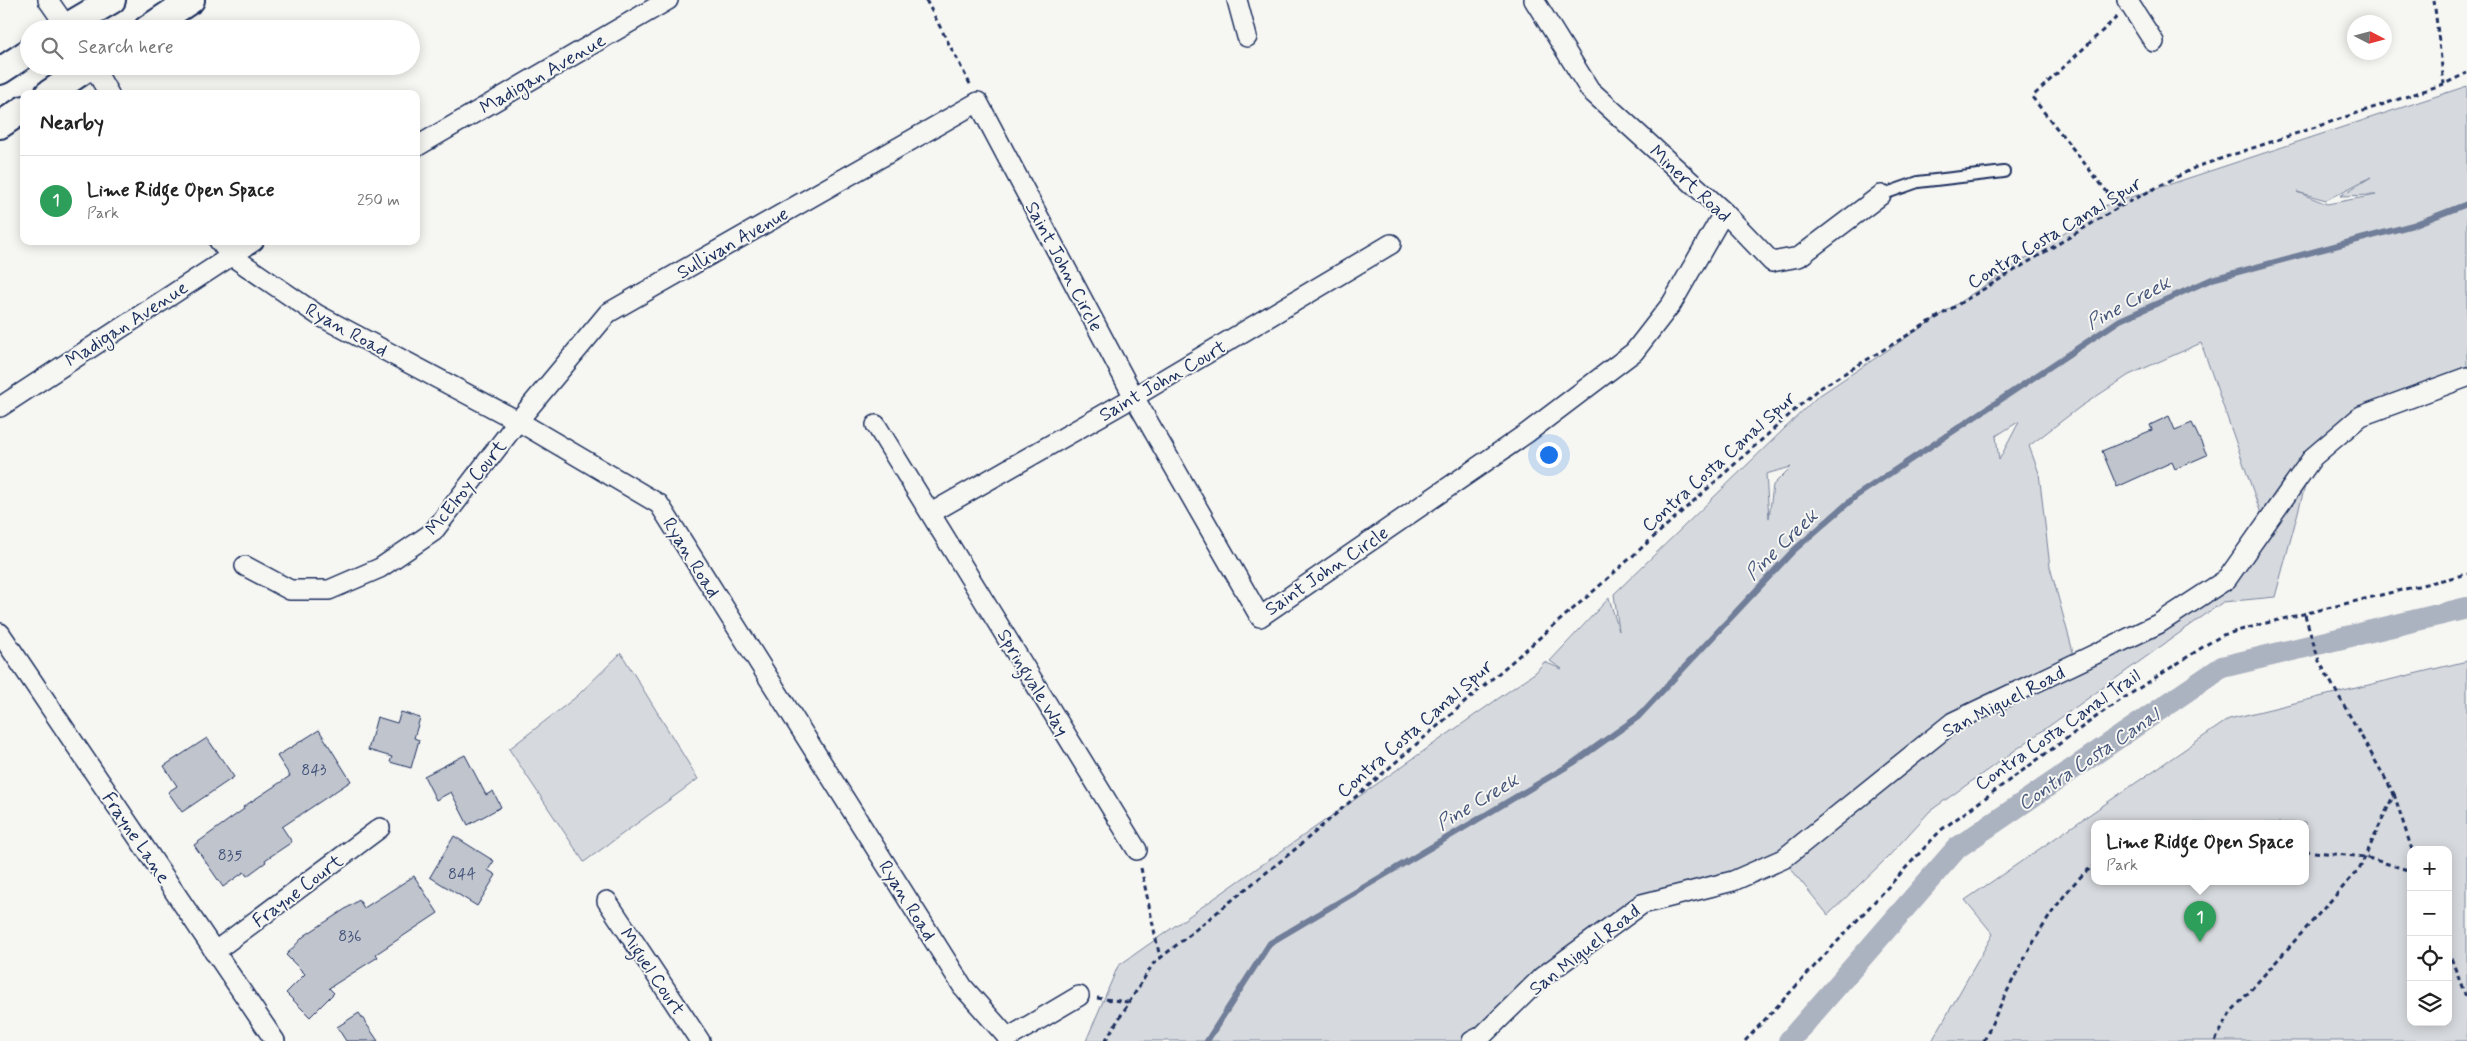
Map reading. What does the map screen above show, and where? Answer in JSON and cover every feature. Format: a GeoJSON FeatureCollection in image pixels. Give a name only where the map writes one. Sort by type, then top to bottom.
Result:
{"type":"FeatureCollection","features":[{"type":"Feature","properties":{"kind":"street"},"geometry":{"type":"LineString","coordinates":[[48,0],[61,20]]}},
{"type":"Feature","properties":{"kind":"street"},"geometry":{"type":"LineString","coordinates":[[79,20],[112,0]]}},
{"type":"Feature","properties":{"kind":"street"},"geometry":{"type":"LineString","coordinates":[[160,20],[190,0]]}},
{"type":"Feature","properties":{"kind":"street","name":"Madigan Avenue"},"geometry":{"type":"LineString","coordinates":[[420,145],[668,0]]}},
{"type":"Feature","properties":{"kind":"street"},"geometry":{"type":"LineString","coordinates":[[1237,0],[1247,37]]}},
{"type":"Feature","properties":{"kind":"street","name":"Minert Road"},"geometry":{"type":"LineString","coordinates":[[1534,0],[1590,90],[1724,212],[1772,262],[1799,257],[1881,195]]}},
{"type":"Feature","properties":{"kind":"street"},"geometry":{"type":"LineString","coordinates":[[2128,2],[2154,42]]}},
{"type":"Feature","properties":{"kind":"street"},"geometry":{"type":"LineString","coordinates":[[0,71],[20,58]]}},
{"type":"Feature","properties":{"kind":"street"},"geometry":{"type":"LineString","coordinates":[[54,90],[77,75]]}},
{"type":"Feature","properties":{"kind":"street"},"geometry":{"type":"LineString","coordinates":[[97,75],[106,90]]}},
{"type":"Feature","properties":{"kind":"street","name":"Saint John Circle"},"geometry":{"type":"LineString","coordinates":[[978,102],[1134,397],[1260,617],[1527,433],[1634,352],[1672,303],[1724,212]]}},
{"type":"Feature","properties":{"kind":"street","name":"Sullivan Avenue"},"geometry":{"type":"LineString","coordinates":[[518,420],[608,313],[978,102]]}},
{"type":"Feature","properties":{"kind":"street"},"geometry":{"type":"LineString","coordinates":[[0,125],[20,112]]}},
{"type":"Feature","properties":{"kind":"street","name":"Saint John Court"},"geometry":{"type":"LineString","coordinates":[[931,513],[1134,397],[1392,244]]}},
{"type":"Feature","properties":{"kind":"street","name":"Madigan Avenue"},"geometry":{"type":"LineString","coordinates":[[0,407],[225,248],[237,245]]}},
{"type":"Feature","properties":{"kind":"street","name":"Ryan Road"},"geometry":{"type":"LineString","coordinates":[[225,248],[318,315],[518,420],[658,504],[963,987],[1008,1038],[1079,996]]}},
{"type":"Feature","properties":{"kind":"street","name":"San Miguel Road"},"geometry":{"type":"LineString","coordinates":[[1472,1041],[1482,1036],[1542,977],[1642,904],[1733,881],[1783,859],[1953,722],[2158,624],[2227,579],[2313,457],[2361,416],[2467,377]]}},
{"type":"Feature","properties":{"kind":"street","name":"McElroy Court"},"geometry":{"type":"LineString","coordinates":[[245,566],[290,590],[330,590],[380,568],[433,532],[518,420]]}},
{"type":"Feature","properties":{"kind":"street","name":"Springvale Way"},"geometry":{"type":"LineString","coordinates":[[876,425],[1137,850]]}},
{"type":"Feature","properties":{"kind":"street","name":"Frayne Lane"},"geometry":{"type":"LineString","coordinates":[[0,633],[275,1041]]}},
{"type":"Feature","properties":{"kind":"street","name":"Frayne Court"},"geometry":{"type":"LineString","coordinates":[[214,952],[380,828]]}},
{"type":"Feature","properties":{"kind":"street","name":"Miguel Court"},"geometry":{"type":"LineString","coordinates":[[607,901],[700,1041]]}},
{"type":"Feature","properties":{"kind":"lane"},"geometry":{"type":"LineString","coordinates":[[1881,195],[1918,182],[2004,172]]}},
{"type":"Feature","properties":{"kind":"path"},"geometry":{"type":"LineString","coordinates":[[926,0],[967,75],[978,102]]}},
{"type":"Feature","properties":{"kind":"path"},"geometry":{"type":"LineString","coordinates":[[2434,0],[2444,84]]}},
{"type":"Feature","properties":{"kind":"path"},"geometry":{"type":"LineString","coordinates":[[2119,207],[2032,97],[2128,2]]}},
{"type":"Feature","properties":{"kind":"path","name":"Contra Costa Canal Spur"},"geometry":{"type":"LineString","coordinates":[[1105,1041],[1153,964],[1293,851],[1596,589],[1818,390],[2119,207],[2196,167],[2444,84],[2467,73]]}},
{"type":"Feature","properties":{"kind":"path","name":"Contra Costa Canal Trail"},"geometry":{"type":"LineString","coordinates":[[1745,1041],[1941,830],[2107,709],[2209,642],[2223,635],[2467,574]]}},
{"type":"Feature","properties":{"kind":"path"},"geometry":{"type":"LineString","coordinates":[[2305,615],[2319,661],[2394,794],[2411,846]]}},
{"type":"Feature","properties":{"kind":"path"},"geometry":{"type":"LineString","coordinates":[[2214,1041],[2231,1012],[2360,868],[2394,794]]}},
{"type":"Feature","properties":{"kind":"path"},"geometry":{"type":"LineString","coordinates":[[1137,850],[1160,958]]}},
{"type":"Feature","properties":{"kind":"path"},"geometry":{"type":"LineString","coordinates":[[2309,850],[2365,857],[2407,870]]}},
{"type":"Feature","properties":{"kind":"path"},"geometry":{"type":"LineString","coordinates":[[1984,1041],[2031,947],[2076,880],[2091,868]]}},
{"type":"Feature","properties":{"kind":"path"},"geometry":{"type":"LineString","coordinates":[[2452,961],[2467,1000]]}},
{"type":"Feature","properties":{"kind":"path"},"geometry":{"type":"LineString","coordinates":[[1079,996],[1128,1002]]}},
{"type":"Feature","properties":{"kind":"shaded area"},"geometry":{"type":"Polygon","coordinates":[[[2467,86],[2467,377],[2361,416],[2313,457],[2275,597],[2223,602],[1930,811],[1888,857],[1828,915],[1783,859],[1634,910],[1472,1041],[1086,1041],[1118,966],[1536,672],[1544,662],[1562,669],[1550,661],[1609,598],[1619,631],[1614,594],[1817,397],[2104,206],[2467,86]],[[2371,177],[2326,200],[2297,192],[2327,204],[2376,195],[2340,196],[2371,177]],[[2201,343],[2129,375],[2080,407],[2029,446],[2039,473],[2050,567],[2076,663],[2227,579],[2265,525],[2201,343]],[[2018,422],[1996,436],[1999,460],[2019,422],[2018,422]],[[1791,467],[1766,474],[1769,518],[1773,485],[1791,467]]]}},
{"type":"Feature","properties":{"kind":"shaded area"},"geometry":{"type":"Polygon","coordinates":[[[621,653],[698,779],[584,862],[509,749],[576,697],[621,653]]]}},
{"type":"Feature","properties":{"kind":"shaded area"},"geometry":{"type":"Polygon","coordinates":[[[2467,661],[2467,1041],[1932,1041],[1993,934],[1965,900],[2229,719],[2467,661]]]}},
{"type":"Feature","properties":{"kind":"building"},"geometry":{"type":"Polygon","coordinates":[[[2169,416],[2175,430],[2192,423],[2207,455],[2175,469],[2172,462],[2117,487],[2102,451],[2152,430],[2150,425],[2169,416]]]}},
{"type":"Feature","properties":{"kind":"building"},"geometry":{"type":"Polygon","coordinates":[[[401,712],[420,718],[414,738],[419,740],[411,768],[390,762],[392,757],[368,750],[377,717],[397,723],[401,712]]]}},
{"type":"Feature","properties":{"kind":"building"},"geometry":{"type":"Polygon","coordinates":[[[319,730],[351,781],[282,827],[292,842],[265,860],[266,862],[247,876],[244,872],[223,887],[194,845],[244,809],[243,807],[290,776],[277,756],[319,730]]]}},
{"type":"Feature","properties":{"kind":"building"},"geometry":{"type":"Polygon","coordinates":[[[207,738],[234,777],[182,812],[168,792],[177,786],[164,766],[207,738]]]}},
{"type":"Feature","properties":{"kind":"building"},"geometry":{"type":"Polygon","coordinates":[[[465,755],[486,795],[493,791],[501,807],[468,825],[451,792],[436,800],[424,776],[465,755]]]}},
{"type":"Feature","properties":{"kind":"building"},"geometry":{"type":"Polygon","coordinates":[[[454,836],[494,861],[488,870],[496,875],[477,906],[430,877],[454,836]]]}},
{"type":"Feature","properties":{"kind":"building"},"geometry":{"type":"Polygon","coordinates":[[[414,876],[438,913],[376,954],[378,957],[329,988],[334,993],[310,1017],[286,993],[305,974],[286,955],[304,936],[359,900],[364,908],[414,876]]]}},
{"type":"Feature","properties":{"kind":"building"},"geometry":{"type":"Polygon","coordinates":[[[359,1013],[378,1041],[346,1041],[337,1027],[359,1013]]]}},
{"type":"Feature","properties":{"kind":"waterway","name":"Pine Creek"},"geometry":{"type":"LineString","coordinates":[[1207,1041],[1270,943],[1573,763],[1638,717],[1793,551],[1856,496],[2120,320],[2212,279],[2413,225],[2467,204]]}},
{"type":"Feature","properties":{"kind":"waterway","name":"Contra Costa Canal"},"geometry":{"type":"LineString","coordinates":[[1789,1041],[1957,848],[2222,667],[2467,608]]}},
{"type":"Feature","properties":{"kind":"place","name":"Lime Ridge Open Space"},"geometry":{"type":"Point","coordinates":[2200,942]}}]}
